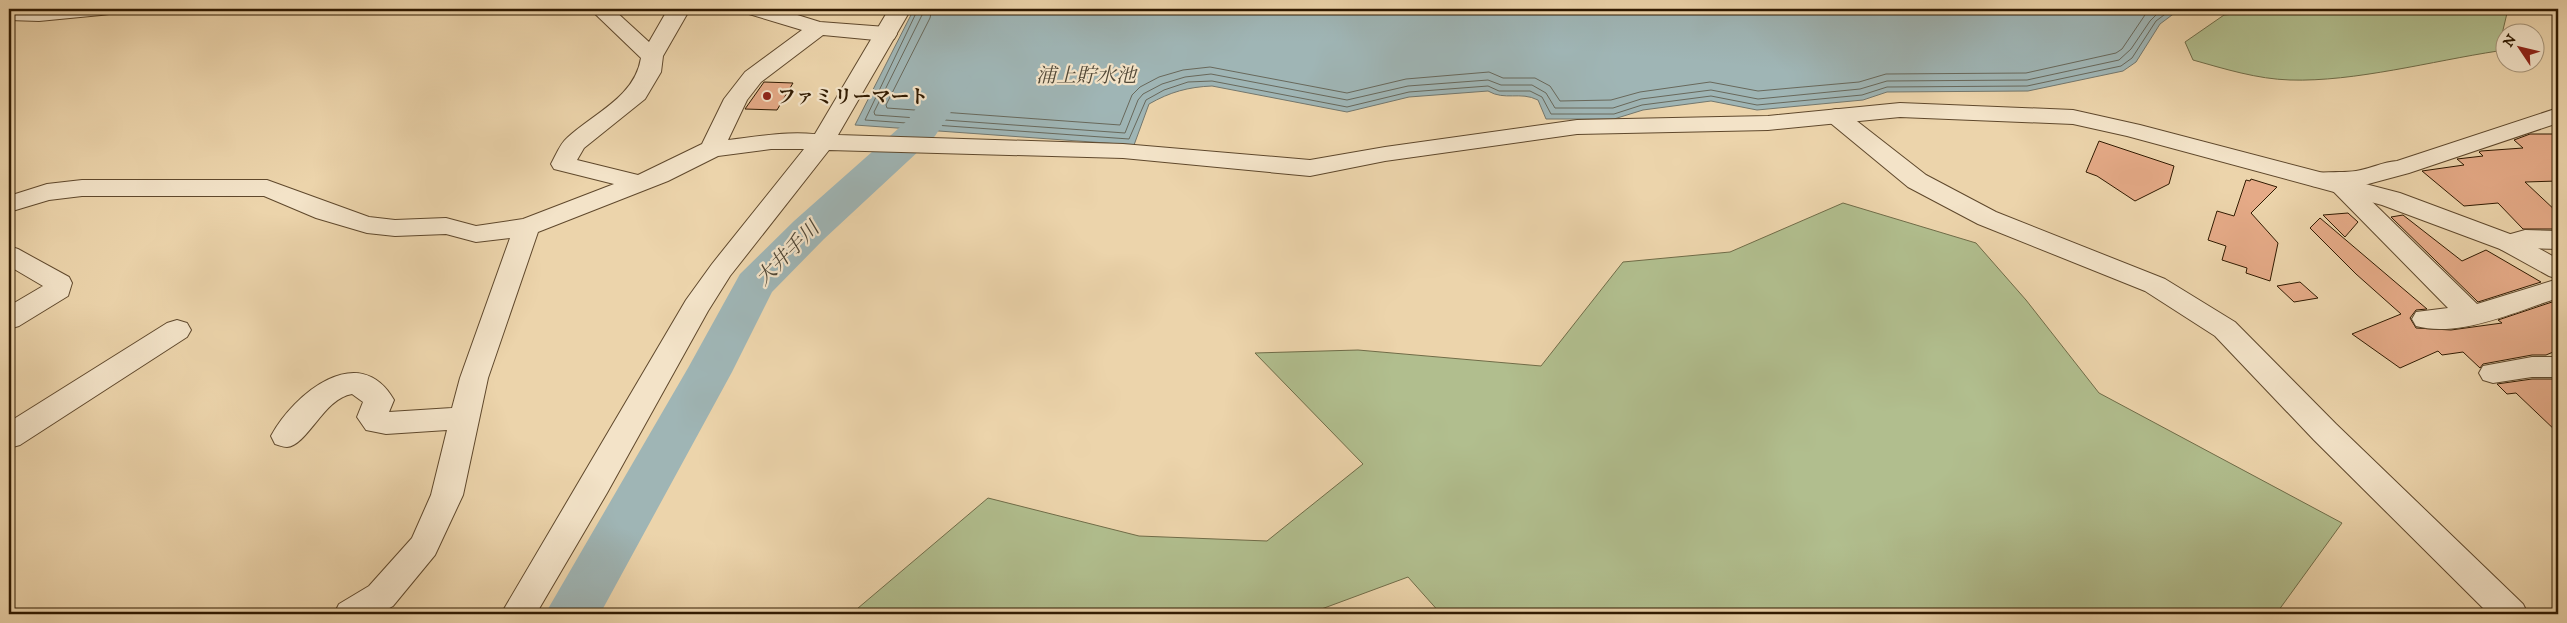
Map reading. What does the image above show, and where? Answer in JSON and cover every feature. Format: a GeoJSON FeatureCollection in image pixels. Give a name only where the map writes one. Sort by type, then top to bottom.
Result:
{"type":"FeatureCollection","features":[{"type":"Feature","properties":{"kind":"street"},"geometry":{"type":"LineString","coordinates":[[9,14],[38,15],[101,9]]}},
{"type":"Feature","properties":{"kind":"street"},"geometry":{"type":"LineString","coordinates":[[601,9],[652,56]]}},
{"type":"Feature","properties":{"kind":"street"},"geometry":{"type":"LineString","coordinates":[[639,183],[564,164],[574,144],[637,94],[650,72],[652,56],[679,9]]}},
{"type":"Feature","properties":{"kind":"street"},"geometry":{"type":"LineString","coordinates":[[757,9],[818,28],[886,34]]}},
{"type":"Feature","properties":{"kind":"street"},"geometry":{"type":"LineString","coordinates":[[518,614],[596,484],[696,307],[721,270],[822,142],[900,9]]}},
{"type":"Feature","properties":{"kind":"street"},"geometry":{"type":"LineString","coordinates":[[712,149],[736,99],[754,77],[818,28]]}},
{"type":"Feature","properties":{"kind":"street"},"geometry":{"type":"LineString","coordinates":[[9,204],[47,192],[82,188],[268,188],[325,212],[367,225],[395,228],[446,226],[476,234],[527,227],[639,183],[712,149],[771,142],[1123,151],[1310,168],[1424,148],[1577,127],[1768,124],[1900,110],[2073,117],[2132,130],[2248,163],[2331,182],[2424,210],[2509,243],[2558,270]]}},
{"type":"Feature","properties":{"kind":"street"},"geometry":{"type":"LineString","coordinates":[[2331,182],[2359,179],[2387,169],[2400,168],[2558,115]]}},
{"type":"Feature","properties":{"kind":"street"},"geometry":{"type":"LineString","coordinates":[[1836,116],[1917,181],[1988,218],[2155,285],[2225,329],[2325,432],[2511,614]]}},
{"type":"Feature","properties":{"kind":"street"},"geometry":{"type":"LineString","coordinates":[[2331,182],[2472,316]]}},
{"type":"Feature","properties":{"kind":"street"},"geometry":{"type":"LineString","coordinates":[[351,614],[381,596],[424,546],[447,495],[474,378],[527,227]]}},
{"type":"Feature","properties":{"kind":"street"},"geometry":{"type":"LineString","coordinates":[[2509,243],[2525,240],[2558,240]]}},
{"type":"Feature","properties":{"kind":"street"},"geometry":{"type":"LineString","coordinates":[[9,255],[59,283],[58,289],[9,320]]}},
{"type":"Feature","properties":{"kind":"street"},"geometry":{"type":"LineString","coordinates":[[2426,319],[2472,316],[2558,288]]}},
{"type":"Feature","properties":{"kind":"street"},"geometry":{"type":"LineString","coordinates":[[9,437],[177,330]]}},
{"type":"Feature","properties":{"kind":"street"},"geometry":{"type":"LineString","coordinates":[[2493,373],[2532,367],[2558,367]]}},
{"type":"Feature","properties":{"kind":"street"},"geometry":{"type":"LineString","coordinates":[[286,436],[322,396],[333,387],[346,381],[359,384],[375,394],[379,400],[372,417],[377,422],[465,418]]}},
{"type":"Feature","properties":{"kind":"green space"},"geometry":{"type":"Polygon","coordinates":[[[2288,9],[2508,9],[2505,22],[2494,22],[2494,52],[2394,70],[2315,80],[2265,78],[2193,60],[2185,42],[2224,15],[2288,9]]]}},
{"type":"Feature","properties":{"kind":"green space"},"geometry":{"type":"Polygon","coordinates":[[[1843,203],[1976,243],[2026,300],[2099,393],[2342,523],[2276,614],[1441,614],[1408,577],[1308,614],[851,614],[988,498],[1139,536],[1267,541],[1363,464],[1255,353],[1358,350],[1541,366],[1623,262],[1730,252],[1843,203]]]}},
{"type":"Feature","properties":{"kind":"water","name":"浦上貯水池"},"geometry":{"type":"Polygon","coordinates":[[[914,9],[2180,9],[2160,24],[2136,62],[2123,71],[2028,91],[1887,92],[1863,100],[1757,110],[1711,101],[1643,110],[1614,119],[1546,119],[1538,100],[1525,96],[1494,94],[1488,91],[1409,97],[1347,112],[1212,86],[1179,91],[1149,104],[1134,145],[855,125],[914,9]]]}},
{"type":"Feature","properties":{"kind":"building","name":"ファミリーマート"},"geometry":{"type":"Polygon","coordinates":[[[764,82],[793,83],[777,110],[745,109],[764,82]]]}},
{"type":"Feature","properties":{"kind":"building"},"geometry":{"type":"Polygon","coordinates":[[[2530,134],[2558,134],[2558,181],[2525,182],[2558,213],[2558,229],[2523,229],[2498,203],[2464,206],[2422,171],[2464,165],[2457,159],[2483,156],[2479,152],[2481,151],[2523,148],[2514,140],[2530,134]]]}},
{"type":"Feature","properties":{"kind":"building"},"geometry":{"type":"Polygon","coordinates":[[[2099,141],[2174,166],[2169,184],[2135,201],[2097,176],[2086,172],[2099,141]]]}},
{"type":"Feature","properties":{"kind":"building"},"geometry":{"type":"Polygon","coordinates":[[[2251,179],[2277,187],[2251,213],[2278,243],[2270,281],[2246,273],[2247,268],[2222,260],[2226,246],[2208,240],[2217,211],[2234,216],[2246,180],[2250,181],[2251,179]]]}},
{"type":"Feature","properties":{"kind":"building"},"geometry":{"type":"Polygon","coordinates":[[[2348,213],[2358,222],[2345,237],[2323,215],[2348,213]]]}},
{"type":"Feature","properties":{"kind":"building"},"geometry":{"type":"Polygon","coordinates":[[[2403,215],[2462,261],[2486,250],[2541,282],[2478,302],[2391,217],[2403,215]]]}},
{"type":"Feature","properties":{"kind":"building"},"geometry":{"type":"Polygon","coordinates":[[[2320,218],[2427,309],[2416,310],[2410,318],[2416,328],[2451,330],[2502,323],[2498,320],[2555,301],[2558,303],[2558,350],[2546,355],[2532,355],[2483,364],[2480,368],[2463,352],[2442,355],[2438,351],[2400,368],[2352,334],[2401,314],[2356,274],[2310,228],[2320,218]]]}},
{"type":"Feature","properties":{"kind":"building"},"geometry":{"type":"Polygon","coordinates":[[[2300,282],[2318,298],[2294,302],[2277,286],[2300,282]]]}},
{"type":"Feature","properties":{"kind":"building"},"geometry":{"type":"Polygon","coordinates":[[[2532,379],[2554,379],[2558,382],[2558,433],[2516,393],[2507,394],[2497,384],[2532,379]]]}},
{"type":"Feature","properties":{"kind":"waterway","name":"大井手川"},"geometry":{"type":"LineString","coordinates":[[572,614],[709,372],[755,284],[809,230],[922,128],[954,80]]}},
{"type":"Feature","properties":{"kind":"place","name":"ファミリーマート"},"geometry":{"type":"Point","coordinates":[767,96]}}]}
